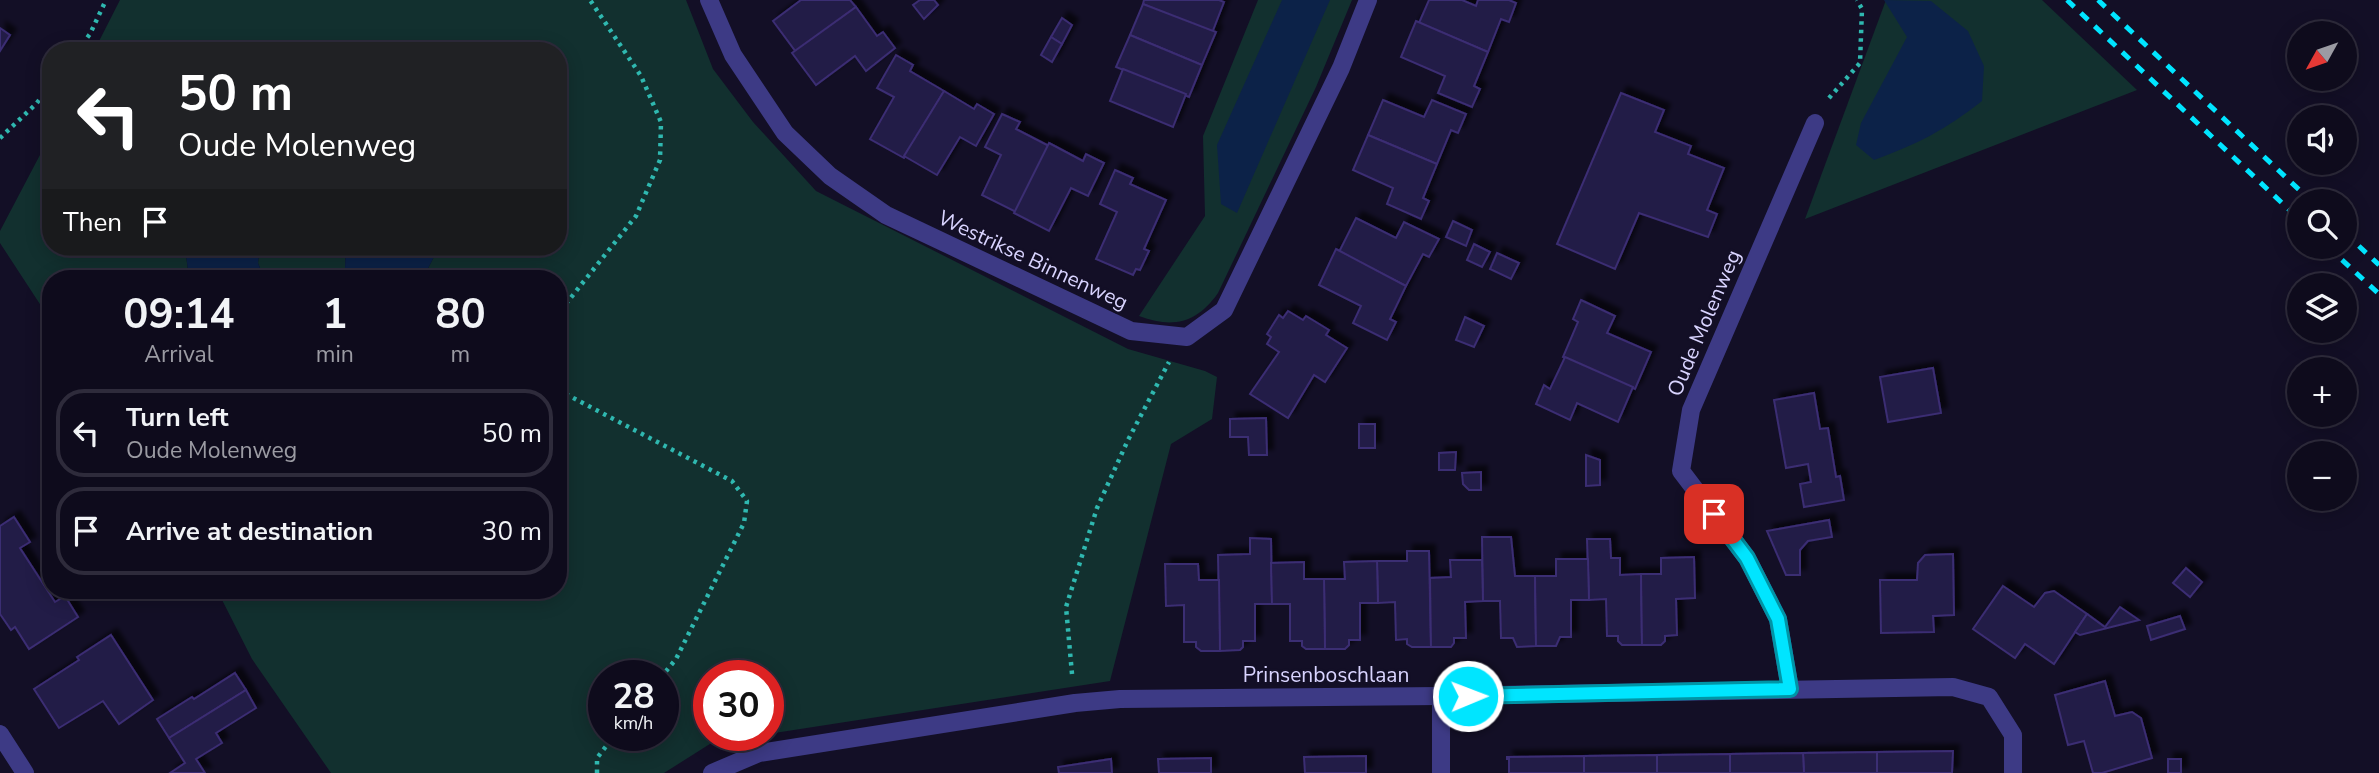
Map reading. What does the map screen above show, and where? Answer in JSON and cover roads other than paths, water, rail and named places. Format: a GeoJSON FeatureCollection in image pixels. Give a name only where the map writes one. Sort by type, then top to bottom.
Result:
{"type":"FeatureCollection","features":[{"type":"Feature","properties":{"kind":"street","name":"Westrikse Binnenweg"},"geometry":{"type":"LineString","coordinates":[[709,0],[733,55],[785,133],[831,176],[875,208],[1131,331],[1183,337],[1187,337],[1224,310],[1341,68],[1368,0]]}},
{"type":"Feature","properties":{"kind":"street","name":"Oude Molenweg"},"geometry":{"type":"LineString","coordinates":[[1790,689],[1778,619],[1747,558],[1681,471],[1691,410],[1815,122]]}},
{"type":"Feature","properties":{"kind":"street","name":"Prinsenboschlaan"},"geometry":{"type":"LineString","coordinates":[[712,773],[759,752],[1075,703],[1120,699],[1953,687],[1989,697],[2013,735],[2013,773]]}},
{"type":"Feature","properties":{"kind":"street"},"geometry":{"type":"LineString","coordinates":[[1441,696],[1441,773]]}},
{"type":"Feature","properties":{"kind":"street"},"geometry":{"type":"LineString","coordinates":[[0,734],[24,773]]}},
{"type":"Feature","properties":{"kind":"water"},"geometry":{"type":"Polygon","coordinates":[[[1282,0],[1330,0],[1237,213],[1221,204],[1217,145],[1282,0]]]}},
{"type":"Feature","properties":{"kind":"water"},"geometry":{"type":"Polygon","coordinates":[[[1884,0],[1931,1],[1968,31],[1984,66],[1982,101],[1931,135],[1874,160],[1856,145],[1861,123],[1907,37],[1884,0]]]}},
{"type":"Feature","properties":{"kind":"water"},"geometry":{"type":"Polygon","coordinates":[[[186,256],[259,256],[261,270],[188,270],[186,256]]]}},
{"type":"Feature","properties":{"kind":"water"},"geometry":{"type":"Polygon","coordinates":[[[346,256],[434,256],[427,270],[345,269],[346,256]]]}},
{"type":"Feature","properties":{"kind":"railway"},"geometry":{"type":"LineString","coordinates":[[2067,0],[2287,208]]}},
{"type":"Feature","properties":{"kind":"railway"},"geometry":{"type":"LineString","coordinates":[[2098,0],[2298,189]]}},
{"type":"Feature","properties":{"kind":"railway"},"geometry":{"type":"LineString","coordinates":[[2357,244],[2379,265]]}},
{"type":"Feature","properties":{"kind":"railway"},"geometry":{"type":"LineString","coordinates":[[2341,259],[2379,294]]}}]}
